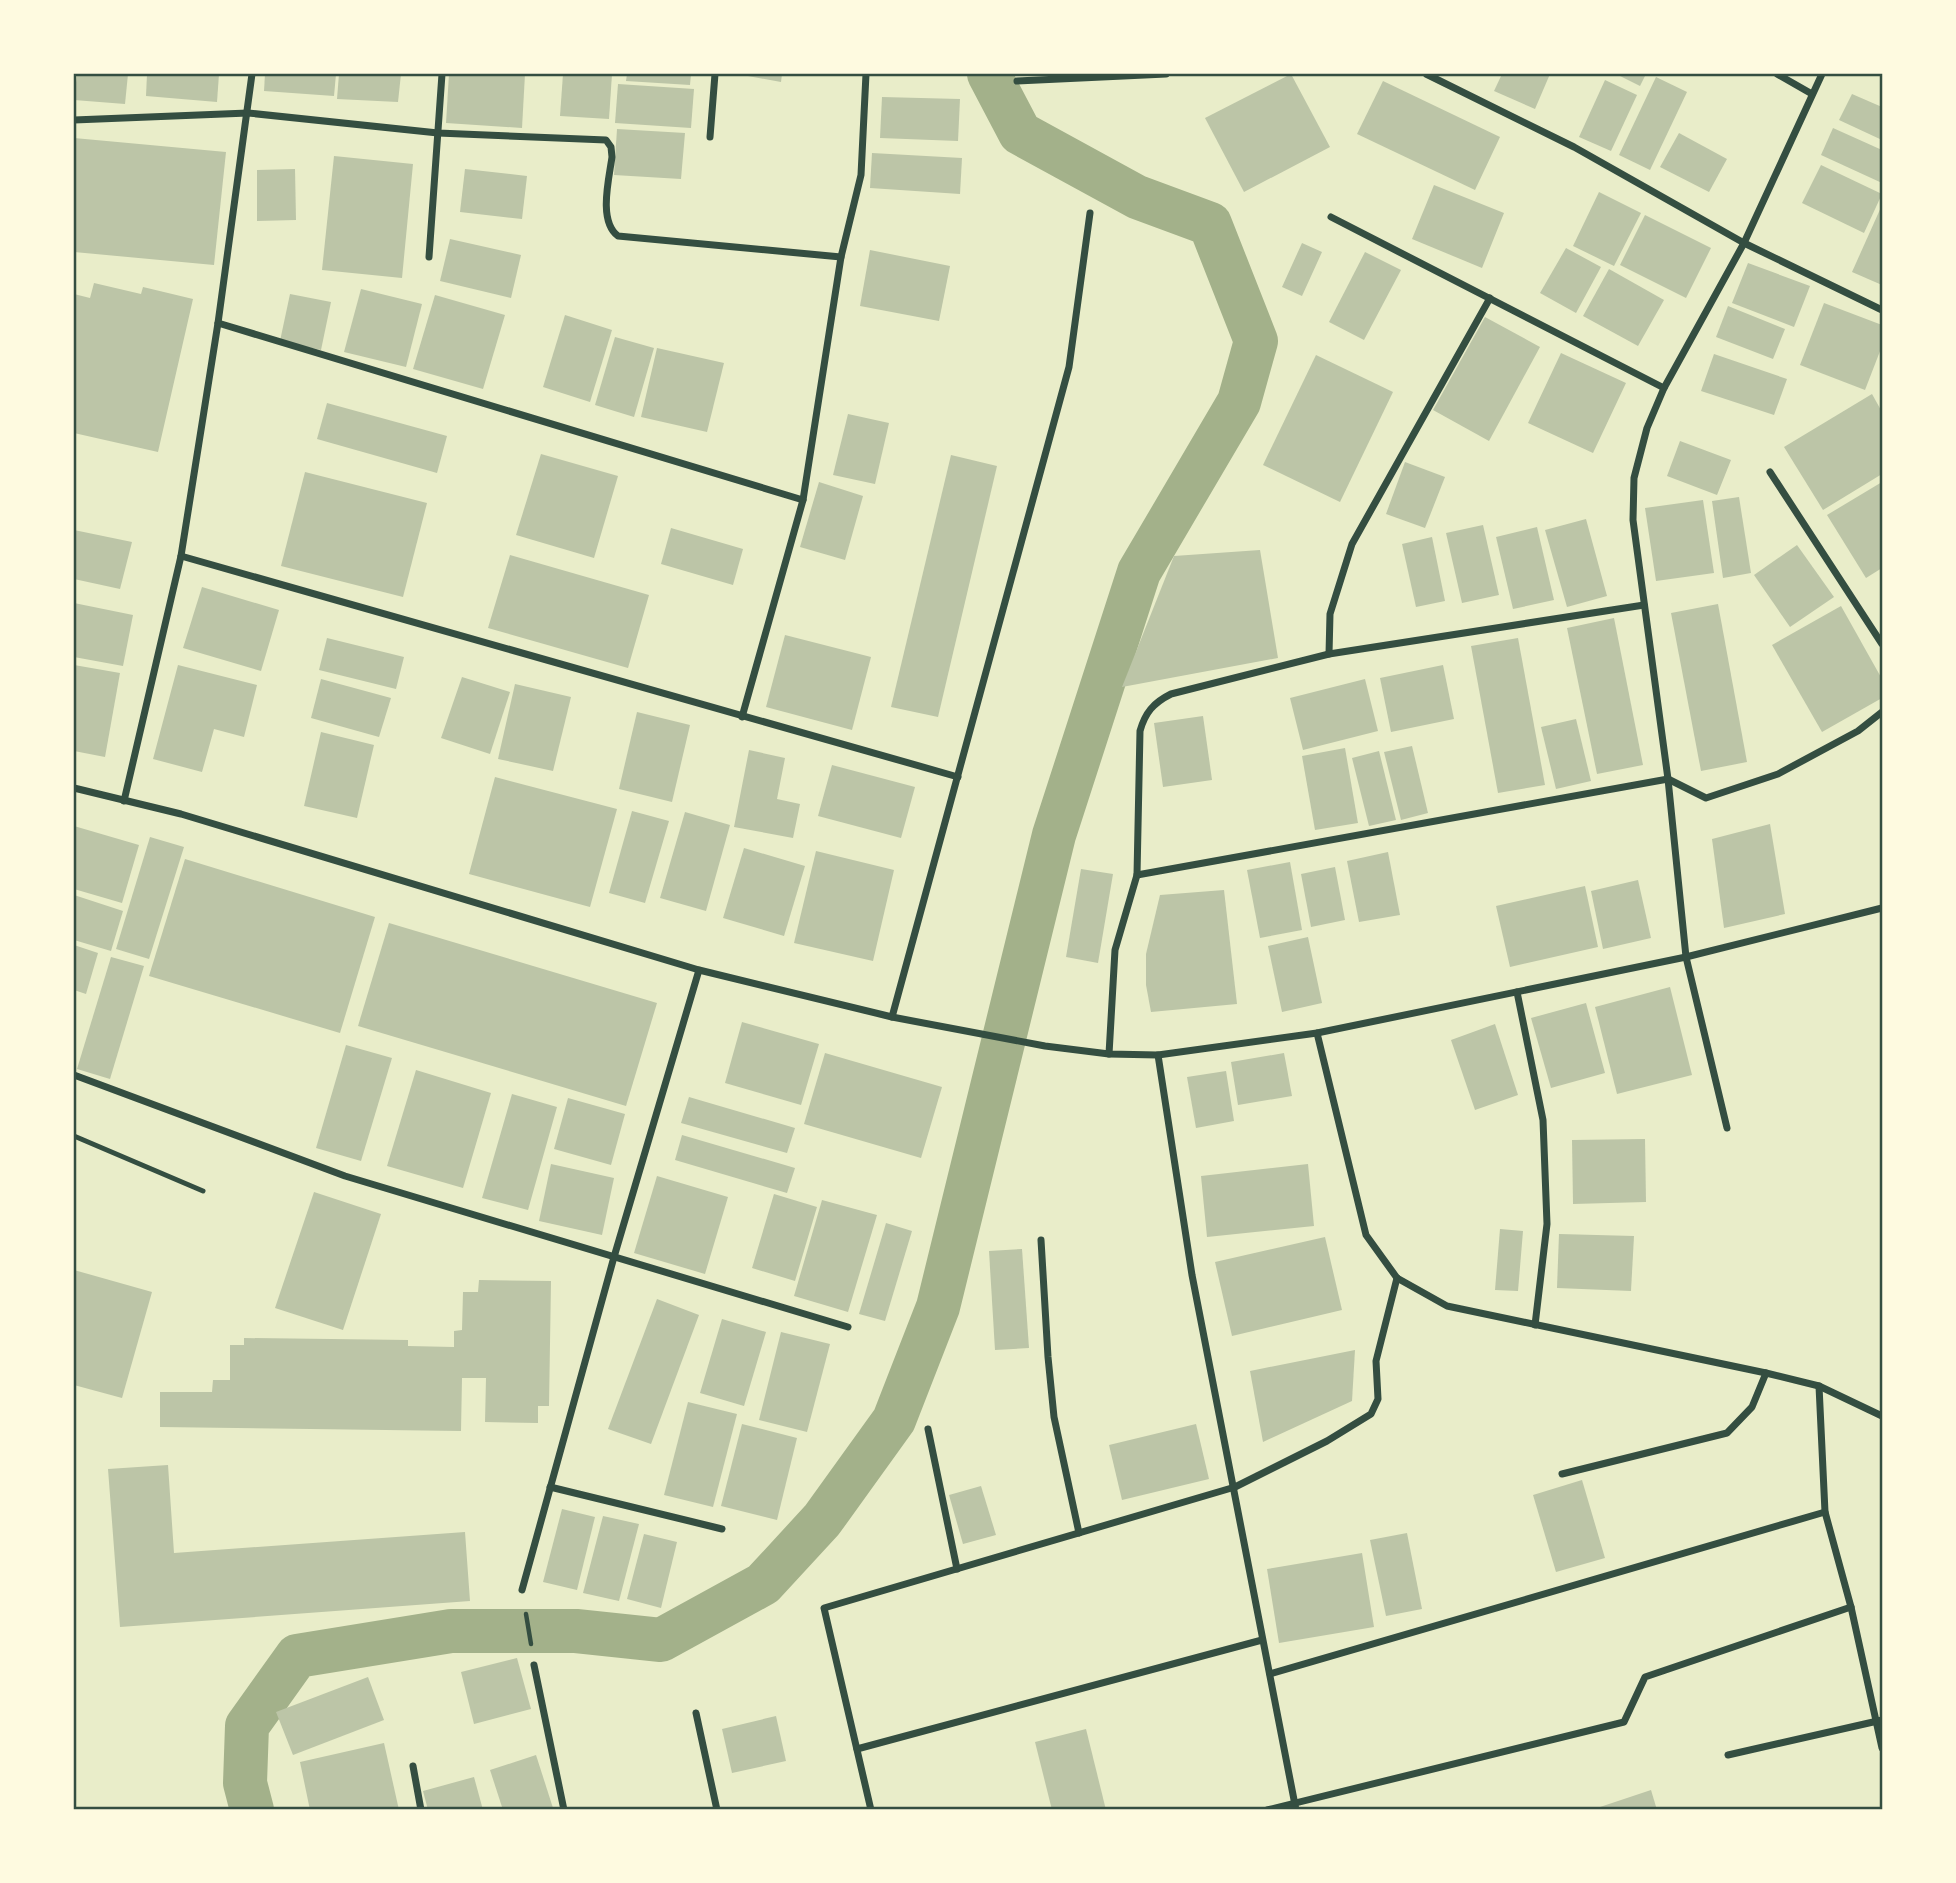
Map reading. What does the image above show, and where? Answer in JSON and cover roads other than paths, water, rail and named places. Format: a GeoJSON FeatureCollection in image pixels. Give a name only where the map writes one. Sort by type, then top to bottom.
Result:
{"type":"FeatureCollection","features":[{"type":"Feature","properties":{"kind":"street"},"geometry":{"type":"LineString","coordinates":[[124,801],[181,556],[218,323],[252,74]]}},
{"type":"Feature","properties":{"kind":"street"},"geometry":{"type":"LineString","coordinates":[[429,257],[442,74]]}},
{"type":"Feature","properties":{"kind":"street"},"geometry":{"type":"LineString","coordinates":[[709,137],[715,74]]}},
{"type":"Feature","properties":{"kind":"street"},"geometry":{"type":"LineString","coordinates":[[742,718],[803,500],[841,257],[860,175],[866,74]]}},
{"type":"Feature","properties":{"kind":"street"},"geometry":{"type":"LineString","coordinates":[[1017,81],[1166,74]]}},
{"type":"Feature","properties":{"kind":"street"},"geometry":{"type":"LineString","coordinates":[[1426,74],[1574,147],[1744,243],[1882,310]]}},
{"type":"Feature","properties":{"kind":"street"},"geometry":{"type":"LineString","coordinates":[[1777,74],[1812,94]]}},
{"type":"Feature","properties":{"kind":"street"},"geometry":{"type":"LineString","coordinates":[[1727,1128],[1686,957],[1668,779],[1633,520],[1634,478],[1647,428],[1664,388],[1744,243],[1822,74]]}},
{"type":"Feature","properties":{"kind":"street"},"geometry":{"type":"LineString","coordinates":[[74,120],[248,114],[438,132],[606,140],[611,147],[612,157],[606,220],[612,232],[618,236],[841,257]]}},
{"type":"Feature","properties":{"kind":"street"},"geometry":{"type":"LineString","coordinates":[[892,1017],[1069,368],[1090,213]]}},
{"type":"Feature","properties":{"kind":"street"},"geometry":{"type":"LineString","coordinates":[[1331,218],[1664,388]]}},
{"type":"Feature","properties":{"kind":"street"},"geometry":{"type":"LineString","coordinates":[[1329,654],[1330,614],[1352,544],[1490,298]]}},
{"type":"Feature","properties":{"kind":"street"},"geometry":{"type":"LineString","coordinates":[[218,323],[803,500]]}},
{"type":"Feature","properties":{"kind":"street"},"geometry":{"type":"LineString","coordinates":[[1770,472],[1882,644]]}},
{"type":"Feature","properties":{"kind":"street"},"geometry":{"type":"LineString","coordinates":[[181,556],[742,718],[958,777]]}},
{"type":"Feature","properties":{"kind":"street"},"geometry":{"type":"LineString","coordinates":[[1109,1054],[1115,950],[1137,875],[1140,731],[1144,716],[1157,701],[1171,694],[1329,654],[1643,605]]}},
{"type":"Feature","properties":{"kind":"street"},"geometry":{"type":"LineString","coordinates":[[1137,875],[1668,779],[1706,798],[1778,774],[1858,731],[1882,712]]}},
{"type":"Feature","properties":{"kind":"street"},"geometry":{"type":"LineString","coordinates":[[74,788],[194,818],[699,970],[892,1017],[1045,1046],[1109,1054],[1158,1055],[1317,1033],[1686,957],[1882,908]]}},
{"type":"Feature","properties":{"kind":"street"},"geometry":{"type":"LineString","coordinates":[[522,1590],[614,1257],[699,970]]}},
{"type":"Feature","properties":{"kind":"street"},"geometry":{"type":"LineString","coordinates":[[1517,992],[1543,1120],[1547,1224],[1535,1325]]}},
{"type":"Feature","properties":{"kind":"street"},"geometry":{"type":"LineString","coordinates":[[1317,1033],[1366,1234],[1397,1278],[1447,1306],[1766,1373],[1819,1387],[1882,1416]]}},
{"type":"Feature","properties":{"kind":"street"},"geometry":{"type":"LineString","coordinates":[[1158,1055],[1192,1275],[1296,1806]]}},
{"type":"Feature","properties":{"kind":"street"},"geometry":{"type":"LineString","coordinates":[[74,1075],[345,1176],[848,1327]]}},
{"type":"Feature","properties":{"kind":"street"},"geometry":{"type":"LineString","coordinates":[[1041,1240],[1054,1416],[1079,1533]]}},
{"type":"Feature","properties":{"kind":"street"},"geometry":{"type":"LineString","coordinates":[[871,1810],[824,1608],[1235,1487],[1327,1441],[1371,1414],[1378,1399],[1376,1362],[1397,1278]]}},
{"type":"Feature","properties":{"kind":"street"},"geometry":{"type":"LineString","coordinates":[[1562,1474],[1727,1433],[1752,1407],[1766,1373]]}},
{"type":"Feature","properties":{"kind":"street"},"geometry":{"type":"LineString","coordinates":[[1819,1387],[1825,1511],[1880,1720],[1882,1748]]}},
{"type":"Feature","properties":{"kind":"street"},"geometry":{"type":"LineString","coordinates":[[928,1429],[957,1569]]}},
{"type":"Feature","properties":{"kind":"street"},"geometry":{"type":"LineString","coordinates":[[550,1487],[722,1530]]}},
{"type":"Feature","properties":{"kind":"street"},"geometry":{"type":"LineString","coordinates":[[1270,1674],[1825,1511]]}},
{"type":"Feature","properties":{"kind":"street"},"geometry":{"type":"LineString","coordinates":[[1267,1810],[1296,1806],[1624,1722],[1645,1677],[1851,1607]]}},
{"type":"Feature","properties":{"kind":"street"},"geometry":{"type":"LineString","coordinates":[[857,1749],[1262,1640]]}},
{"type":"Feature","properties":{"kind":"street"},"geometry":{"type":"LineString","coordinates":[[534,1665],[564,1810]]}},
{"type":"Feature","properties":{"kind":"street"},"geometry":{"type":"LineString","coordinates":[[696,1713],[717,1810]]}},
{"type":"Feature","properties":{"kind":"street"},"geometry":{"type":"LineString","coordinates":[[1728,1755],[1880,1720]]}},
{"type":"Feature","properties":{"kind":"street"},"geometry":{"type":"LineString","coordinates":[[413,1766],[421,1810]]}},
{"type":"Feature","properties":{"kind":"lane"},"geometry":{"type":"LineString","coordinates":[[74,1136],[203,1191]]}},
{"type":"Feature","properties":{"kind":"waterway"},"geometry":{"type":"LineString","coordinates":[[252,1810],[245,1783],[247,1726],[297,1656],[451,1631],[576,1631],[661,1640],[763,1584],[822,1520],[894,1420],[938,1307],[1054,835],[1139,572],[1239,402],[1256,341],[1210,224],[1137,197],[1020,133],[989,74]]}}]}
